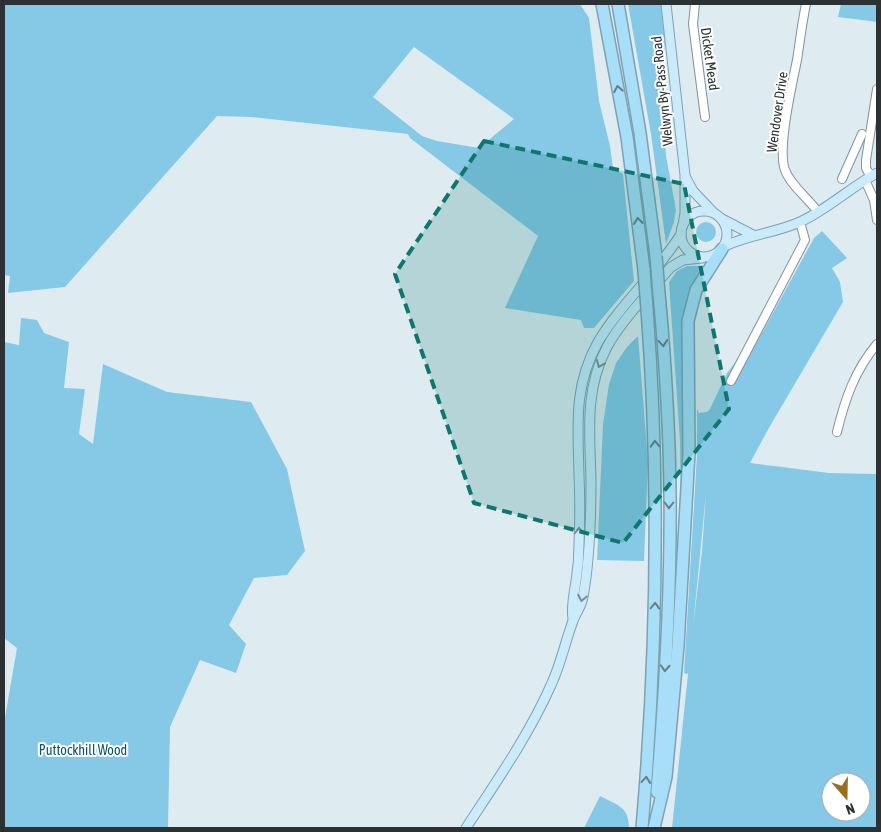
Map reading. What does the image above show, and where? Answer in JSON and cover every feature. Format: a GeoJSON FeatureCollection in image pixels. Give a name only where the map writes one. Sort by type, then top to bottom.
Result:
{"type":"FeatureCollection","features":[{"type":"Feature","properties":{"kind":"highway"},"geometry":{"type":"LineString","coordinates":[[602,4],[626,137],[644,270],[652,380],[655,454],[656,578],[650,728],[642,828]]}},
{"type":"Feature","properties":{"kind":"highway"},"geometry":{"type":"LineString","coordinates":[[618,4],[640,133],[656,256],[665,366],[669,448],[669,587],[662,726],[654,828]]}},
{"type":"Feature","properties":{"kind":"highway"},"geometry":{"type":"LineString","coordinates":[[654,828],[666,778],[678,646],[689,453],[688,321],[696,290],[723,247]]}},
{"type":"Feature","properties":{"kind":"main road","name":"Welwyn By-Pass Road"},"geometry":{"type":"LineString","coordinates":[[666,4],[685,175],[685,213],[682,230]]}},
{"type":"Feature","properties":{"kind":"main road","name":"Welwyn By-Pass Road"},"geometry":{"type":"LineString","coordinates":[[685,175],[693,191],[713,212]]}},
{"type":"Feature","properties":{"kind":"main road"},"geometry":{"type":"LineString","coordinates":[[466,828],[538,711],[551,685],[565,649],[573,619],[580,608],[589,544],[591,477],[589,416],[592,392],[598,369],[608,346],[671,267],[683,260],[715,255],[723,247],[753,235],[780,230],[800,222],[871,177]]}},
{"type":"Feature","properties":{"kind":"main road"},"geometry":{"type":"LineString","coordinates":[[573,619],[571,607],[576,580],[579,543],[577,415],[587,365],[598,342],[611,322],[661,262],[692,215],[704,210],[713,212],[721,219],[753,235]]}},
{"type":"Feature","properties":{"kind":"main road"},"geometry":{"type":"LineString","coordinates":[[721,219],[727,229],[723,247]]}},
{"type":"Feature","properties":{"kind":"main road"},"geometry":{"type":"LineString","coordinates":[[682,230],[685,247],[702,258]]}},
{"type":"Feature","properties":{"kind":"street","name":"Dicket Mead"},"geometry":{"type":"LineString","coordinates":[[695,4],[693,24],[706,117]]}},
{"type":"Feature","properties":{"kind":"street","name":"Wendover Drive"},"geometry":{"type":"LineString","coordinates":[[806,4],[788,108],[783,162],[793,184],[812,202],[818,212]]}},
{"type":"Feature","properties":{"kind":"street"},"geometry":{"type":"LineString","coordinates":[[877,89],[876,112],[866,164],[871,177],[877,220]]}},
{"type":"Feature","properties":{"kind":"street"},"geometry":{"type":"LineString","coordinates":[[842,179],[862,134]]}},
{"type":"Feature","properties":{"kind":"street"},"geometry":{"type":"LineString","coordinates":[[857,144],[868,147]]}},
{"type":"Feature","properties":{"kind":"street"},"geometry":{"type":"LineString","coordinates":[[730,381],[805,240],[800,222]]}},
{"type":"Feature","properties":{"kind":"street"},"geometry":{"type":"LineString","coordinates":[[837,432],[844,405],[859,369],[877,344]]}},
{"type":"Feature","properties":{"kind":"highlighted area"},"geometry":{"type":"Polygon","coordinates":[[[484,141],[684,184],[729,409],[623,543],[474,503],[395,274],[484,141]]]}},
{"type":"Feature","properties":{"kind":"green space"},"geometry":{"type":"Polygon","coordinates":[[[4,4],[580,4],[589,18],[599,101],[610,146],[613,168],[623,174],[634,281],[594,328],[584,328],[581,320],[505,308],[538,236],[410,138],[408,134],[251,117],[217,116],[65,287],[8,293],[10,276],[4,275],[4,4]],[[414,47],[373,97],[422,136],[437,141],[479,148],[514,119],[414,47]]]}},
{"type":"Feature","properties":{"kind":"green space"},"geometry":{"type":"Polygon","coordinates":[[[628,4],[661,4],[665,36],[662,97],[666,156],[676,210],[666,244],[651,134],[628,4]]]}},
{"type":"Feature","properties":{"kind":"green space"},"geometry":{"type":"Polygon","coordinates":[[[841,4],[877,4],[877,22],[838,17],[841,4]]]}},
{"type":"Feature","properties":{"kind":"green space"},"geometry":{"type":"Polygon","coordinates":[[[706,222],[713,225],[716,232],[713,239],[706,242],[699,239],[696,232],[699,225],[706,222]]]}},
{"type":"Feature","properties":{"kind":"green space"},"geometry":{"type":"Polygon","coordinates":[[[822,231],[847,258],[832,268],[840,282],[843,302],[750,463],[829,473],[877,474],[877,828],[672,828],[688,674],[684,673],[697,454],[697,409],[699,413],[707,412],[727,373],[737,360],[745,364],[814,238],[822,231]],[[706,493],[693,627],[702,551],[706,493]]]}},
{"type":"Feature","properties":{"kind":"green space"},"geometry":{"type":"Polygon","coordinates":[[[687,266],[707,266],[689,297],[684,315],[685,441],[681,536],[680,441],[669,282],[677,271],[687,266]]]}},
{"type":"Feature","properties":{"kind":"green space","name":"Puttockhill Wood"},"geometry":{"type":"Polygon","coordinates":[[[21,318],[37,320],[44,333],[69,342],[64,388],[85,389],[79,434],[93,444],[103,364],[167,392],[251,402],[287,469],[305,551],[287,575],[254,578],[229,625],[246,644],[236,673],[200,660],[170,727],[168,828],[4,828],[4,723],[17,648],[4,638],[4,342],[19,345],[21,318]]]}},
{"type":"Feature","properties":{"kind":"green space"},"geometry":{"type":"Polygon","coordinates":[[[638,336],[648,462],[644,561],[597,560],[603,424],[609,384],[616,363],[627,347],[638,336]]]}},
{"type":"Feature","properties":{"kind":"green space"},"geometry":{"type":"Polygon","coordinates":[[[600,796],[621,807],[627,815],[629,828],[584,828],[600,796]]]}}]}
